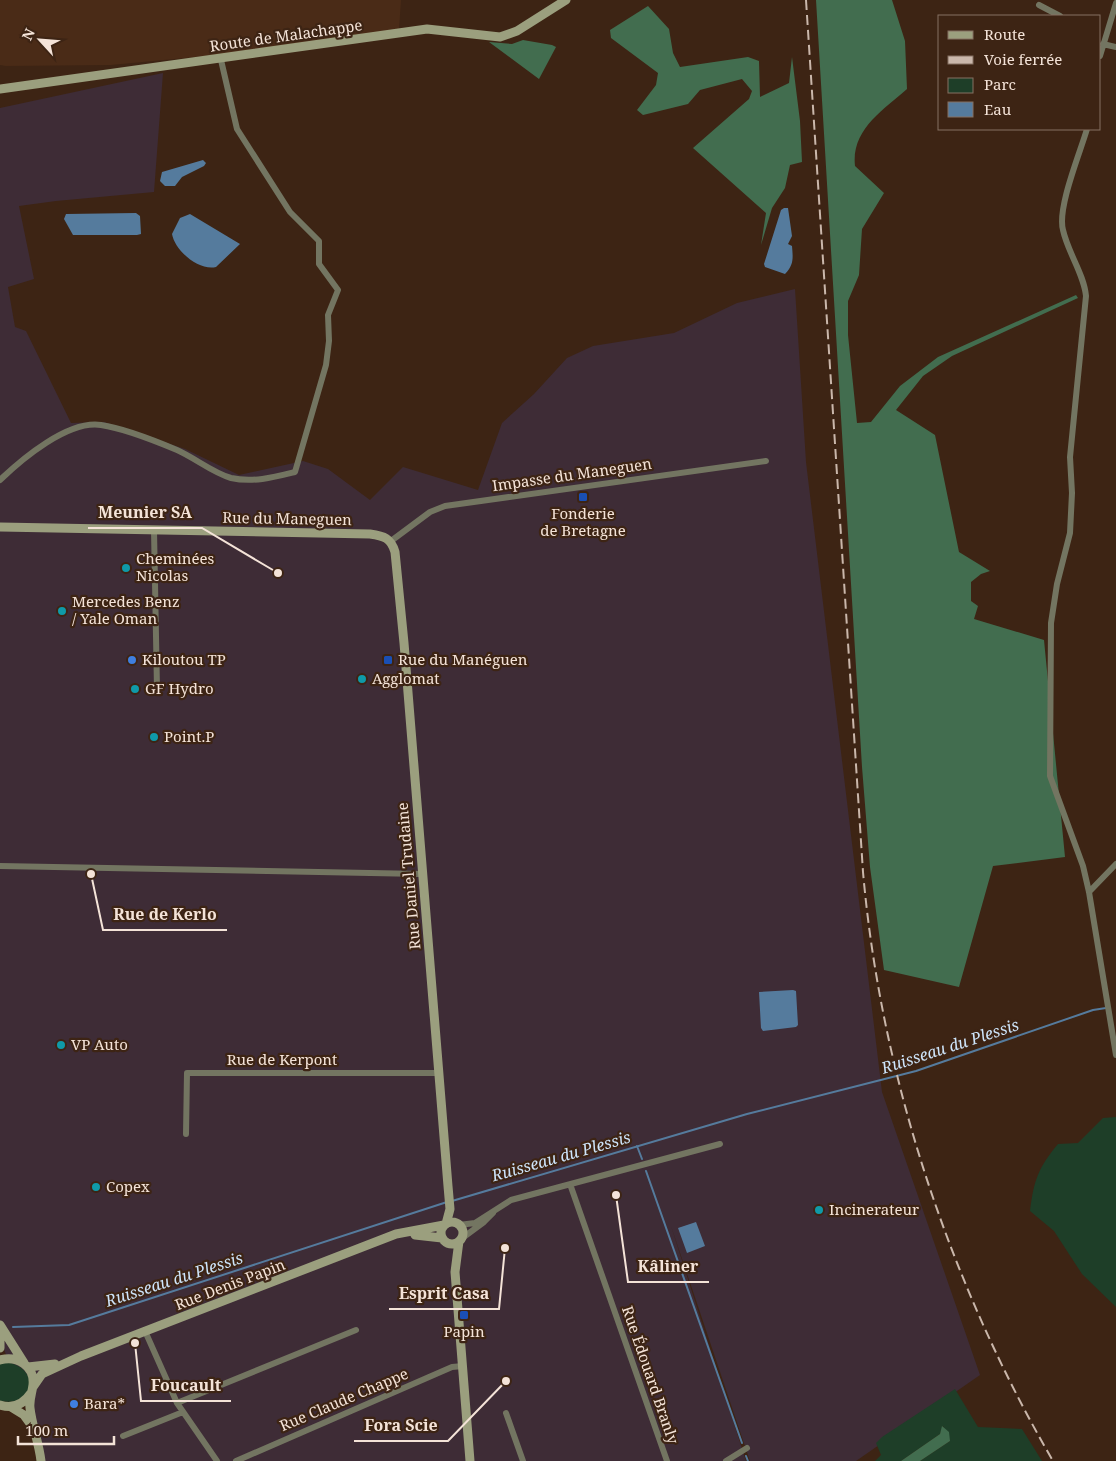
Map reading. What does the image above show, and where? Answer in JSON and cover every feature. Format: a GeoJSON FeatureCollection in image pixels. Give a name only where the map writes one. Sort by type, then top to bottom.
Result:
{"type":"FeatureCollection","features":[{"type":"Feature","properties":{"kind":"street","name":"Route de Malachappe"},"geometry":{"type":"LineString","coordinates":[[0,90],[427,30],[500,37],[516,31],[566,0]]}},
{"type":"Feature","properties":{"kind":"street"},"geometry":{"type":"LineString","coordinates":[[1039,4],[1058,15]]}},
{"type":"Feature","properties":{"kind":"street"},"geometry":{"type":"LineString","coordinates":[[1116,4],[1102,40],[1116,47]]}},
{"type":"Feature","properties":{"kind":"street"},"geometry":{"type":"LineString","coordinates":[[0,480],[21,460],[45,444],[76,428],[95,425],[119,430],[178,450],[230,478],[250,480],[295,472],[326,365],[329,340],[328,315],[338,290],[319,264],[319,241],[290,212],[236,129],[221,60]]}},
{"type":"Feature","properties":{"kind":"street"},"geometry":{"type":"LineString","coordinates":[[1087,130],[1061,216],[1068,246],[1085,286],[1086,296],[1070,457],[1072,493],[1070,533],[1057,584],[1051,623],[1050,776],[1083,866],[1116,1055]]}},
{"type":"Feature","properties":{"kind":"street","name":"Impasse du Maneguen"},"geometry":{"type":"LineString","coordinates":[[391,541],[430,512],[445,506],[766,462]]}},
{"type":"Feature","properties":{"kind":"street","name":"Rue du Maneguen"},"geometry":{"type":"LineString","coordinates":[[0,527],[370,534],[381,536],[391,541]]}},
{"type":"Feature","properties":{"kind":"street"},"geometry":{"type":"LineString","coordinates":[[154,530],[157,688]]}},
{"type":"Feature","properties":{"kind":"street","name":"Rue Daniel Trudaine"},"geometry":{"type":"LineString","coordinates":[[391,541],[396,552],[448,1193],[450,1209],[458,1224]]}},
{"type":"Feature","properties":{"kind":"street"},"geometry":{"type":"LineString","coordinates":[[1089,892],[1116,864]]}},
{"type":"Feature","properties":{"kind":"street"},"geometry":{"type":"LineString","coordinates":[[0,866],[422,874]]}},
{"type":"Feature","properties":{"kind":"street","name":"Rue de Kerpont"},"geometry":{"type":"LineString","coordinates":[[186,1134],[187,1072],[439,1073]]}},
{"type":"Feature","properties":{"kind":"street"},"geometry":{"type":"LineString","coordinates":[[455,1272],[441,1232],[445,1224],[475,1223],[511,1200],[720,1144]]}},
{"type":"Feature","properties":{"kind":"street","name":"Rue Édouard Branly"},"geometry":{"type":"LineString","coordinates":[[570,1184],[667,1461]]}},
{"type":"Feature","properties":{"kind":"street"},"geometry":{"type":"LineString","coordinates":[[443,1240],[454,1244],[484,1222],[497,1208]]}},
{"type":"Feature","properties":{"kind":"street","name":"Rue Daniel Trudaine"},"geometry":{"type":"LineString","coordinates":[[445,1224],[450,1209]]}},
{"type":"Feature","properties":{"kind":"street","name":"Rue Denis Papin"},"geometry":{"type":"LineString","coordinates":[[0,1360],[12,1358],[26,1365],[48,1366],[81,1356],[388,1240],[404,1232],[445,1224]]}},
{"type":"Feature","properties":{"kind":"street"},"geometry":{"type":"LineString","coordinates":[[458,1224],[462,1230],[455,1272],[470,1461]]}},
{"type":"Feature","properties":{"kind":"street","name":"Rue Denis Papin"},"geometry":{"type":"LineString","coordinates":[[388,1240],[418,1235],[443,1240]]}},
{"type":"Feature","properties":{"kind":"street"},"geometry":{"type":"LineString","coordinates":[[0,1325],[3,1333],[32,1373],[30,1410],[41,1461]]}},
{"type":"Feature","properties":{"kind":"street"},"geometry":{"type":"LineString","coordinates":[[177,1403],[356,1330]]}},
{"type":"Feature","properties":{"kind":"street"},"geometry":{"type":"LineString","coordinates":[[145,1332],[177,1403],[216,1461]]}},
{"type":"Feature","properties":{"kind":"street"},"geometry":{"type":"LineString","coordinates":[[0,1348],[3,1333]]}},
{"type":"Feature","properties":{"kind":"street","name":"Rue Denis Papin"},"geometry":{"type":"LineString","coordinates":[[11,1407],[21,1404],[42,1374],[81,1356]]}},
{"type":"Feature","properties":{"kind":"street","name":"Rue Claude Chappe"},"geometry":{"type":"LineString","coordinates":[[236,1461],[452,1367],[463,1366]]}},
{"type":"Feature","properties":{"kind":"street"},"geometry":{"type":"LineString","coordinates":[[0,1405],[11,1407],[24,1415],[34,1428]]}},
{"type":"Feature","properties":{"kind":"street"},"geometry":{"type":"LineString","coordinates":[[123,1436],[183,1412]]}},
{"type":"Feature","properties":{"kind":"street"},"geometry":{"type":"LineString","coordinates":[[506,1413],[523,1461]]}},
{"type":"Feature","properties":{"kind":"street"},"geometry":{"type":"LineString","coordinates":[[726,1461],[747,1448]]}},
{"type":"Feature","properties":{"kind":"shaded area"},"geometry":{"type":"Polygon","coordinates":[[[0,0],[401,0],[399,30],[238,53],[111,65],[6,66],[0,65],[0,0]]]}},
{"type":"Feature","properties":{"kind":"shaded area"},"geometry":{"type":"Polygon","coordinates":[[[163,73],[154,192],[19,206],[34,279],[8,287],[15,327],[26,331],[71,423],[104,422],[185,449],[239,475],[303,461],[328,469],[370,500],[403,467],[478,490],[502,423],[534,394],[567,358],[593,346],[674,333],[737,303],[795,289],[806,462],[882,1092],[980,1375],[856,1461],[750,1461],[671,1226],[746,1461],[41,1461],[34,1428],[0,1339],[0,108],[163,73]]]}},
{"type":"Feature","properties":{"kind":"green space"},"geometry":{"type":"Polygon","coordinates":[[[816,0],[892,0],[905,41],[907,89],[870,122],[863,131],[855,153],[855,166],[884,193],[862,229],[859,275],[848,301],[848,335],[857,423],[871,422],[900,386],[938,357],[1076,295],[1078,298],[952,356],[923,376],[896,410],[935,435],[959,552],[990,571],[981,574],[971,582],[971,601],[978,606],[974,619],[1044,640],[1065,857],[993,866],[959,987],[884,970],[870,867],[862,767],[816,0]]]}},
{"type":"Feature","properties":{"kind":"green space"},"geometry":{"type":"Polygon","coordinates":[[[648,6],[669,29],[673,53],[680,67],[748,57],[759,61],[760,97],[789,83],[792,57],[800,121],[802,162],[790,165],[785,188],[772,208],[761,245],[766,213],[693,148],[749,99],[752,91],[742,79],[700,90],[688,104],[643,115],[637,110],[656,85],[658,73],[611,38],[610,30],[648,6]]]}},
{"type":"Feature","properties":{"kind":"green space"},"geometry":{"type":"Polygon","coordinates":[[[523,40],[556,47],[539,79],[489,42],[512,44],[523,40]]]}},
{"type":"Feature","properties":{"kind":"green space"},"geometry":{"type":"Polygon","coordinates":[[[1116,1117],[1116,1307],[1082,1274],[1054,1231],[1030,1211],[1038,1175],[1058,1144],[1078,1143],[1103,1118],[1116,1117]]]}},
{"type":"Feature","properties":{"kind":"green space"},"geometry":{"type":"Polygon","coordinates":[[[6,1362],[17,1366],[25,1372],[29,1379],[26,1393],[20,1399],[11,1402],[0,1401],[0,1364],[6,1362]]]}},
{"type":"Feature","properties":{"kind":"green space"},"geometry":{"type":"Polygon","coordinates":[[[955,1389],[978,1427],[1022,1429],[1042,1461],[920,1461],[950,1441],[943,1426],[940,1434],[901,1461],[875,1461],[881,1455],[876,1443],[882,1437],[955,1389]]]}},
{"type":"Feature","properties":{"kind":"green space"},"geometry":{"type":"Polygon","coordinates":[[[942,1426],[949,1432],[950,1441],[920,1461],[901,1461],[940,1434],[942,1426]]]}},
{"type":"Feature","properties":{"kind":"water"},"geometry":{"type":"Polygon","coordinates":[[[203,160],[206,163],[204,166],[182,177],[175,186],[165,186],[160,181],[162,172],[203,160]]]}},
{"type":"Feature","properties":{"kind":"water"},"geometry":{"type":"Polygon","coordinates":[[[788,208],[792,236],[788,244],[792,246],[793,254],[791,264],[785,274],[765,267],[764,264],[781,210],[788,208]]]}},
{"type":"Feature","properties":{"kind":"water"},"geometry":{"type":"Polygon","coordinates":[[[136,213],[140,216],[141,234],[137,235],[73,235],[64,219],[66,214],[136,213]]]}},
{"type":"Feature","properties":{"kind":"water"},"geometry":{"type":"Polygon","coordinates":[[[190,214],[240,244],[216,267],[202,266],[195,263],[183,253],[174,240],[172,234],[180,218],[190,214]]]}},
{"type":"Feature","properties":{"kind":"water"},"geometry":{"type":"Polygon","coordinates":[[[796,991],[798,1025],[796,1027],[763,1031],[761,1028],[759,992],[796,991]]]}},
{"type":"Feature","properties":{"kind":"water"},"geometry":{"type":"Polygon","coordinates":[[[696,1222],[705,1246],[687,1253],[678,1228],[696,1222]]]}},
{"type":"Feature","properties":{"kind":"waterway","name":"Ruisseau du Plessis"},"geometry":{"type":"LineString","coordinates":[[452,1201],[747,1114],[916,1071],[1093,1010],[1106,1008]]}},
{"type":"Feature","properties":{"kind":"waterway"},"geometry":{"type":"LineString","coordinates":[[637,1146],[642,1159]]}},
{"type":"Feature","properties":{"kind":"waterway"},"geometry":{"type":"LineString","coordinates":[[646,1171],[742,1443]]}},
{"type":"Feature","properties":{"kind":"waterway","name":"Ruisseau du Plessis"},"geometry":{"type":"LineString","coordinates":[[13,1327],[69,1325],[447,1202]]}},
{"type":"Feature","properties":{"kind":"waterway"},"geometry":{"type":"LineString","coordinates":[[746,1456],[748,1461]]}},
{"type":"Feature","properties":{"kind":"railway"},"geometry":{"type":"LineString","coordinates":[[806,0],[863,872],[872,949],[886,1026],[904,1102],[926,1177],[952,1251],[982,1323],[1016,1393],[1053,1461]]}},
{"type":"Feature","properties":{"kind":"place","name":"Fonderie de Bretagne"},"geometry":{"type":"Point","coordinates":[583,497]}},
{"type":"Feature","properties":{"kind":"place","name":"Cheminées Nicolas"},"geometry":{"type":"Point","coordinates":[126,568]}},
{"type":"Feature","properties":{"kind":"place","name":"Meunier SA"},"geometry":{"type":"Point","coordinates":[278,573]}},
{"type":"Feature","properties":{"kind":"place","name":"Mercedes Benz / Yale Oman"},"geometry":{"type":"Point","coordinates":[62,611]}},
{"type":"Feature","properties":{"kind":"place","name":"Kiloutou TP"},"geometry":{"type":"Point","coordinates":[132,660]}},
{"type":"Feature","properties":{"kind":"place","name":"Rue du Manéguen"},"geometry":{"type":"Point","coordinates":[388,660]}},
{"type":"Feature","properties":{"kind":"place","name":"Agglomat"},"geometry":{"type":"Point","coordinates":[362,679]}},
{"type":"Feature","properties":{"kind":"place","name":"GF Hydro"},"geometry":{"type":"Point","coordinates":[135,689]}},
{"type":"Feature","properties":{"kind":"place","name":"Point.P"},"geometry":{"type":"Point","coordinates":[154,737]}},
{"type":"Feature","properties":{"kind":"place","name":"Rue de Kerlo"},"geometry":{"type":"Point","coordinates":[91,874]}},
{"type":"Feature","properties":{"kind":"place","name":"VP Auto"},"geometry":{"type":"Point","coordinates":[61,1045]}},
{"type":"Feature","properties":{"kind":"place","name":"Copex"},"geometry":{"type":"Point","coordinates":[96,1187]}},
{"type":"Feature","properties":{"kind":"place","name":"Kâliner"},"geometry":{"type":"Point","coordinates":[616,1195]}},
{"type":"Feature","properties":{"kind":"place","name":"Incinerateur"},"geometry":{"type":"Point","coordinates":[819,1210]}},
{"type":"Feature","properties":{"kind":"place","name":"Esprit Casa"},"geometry":{"type":"Point","coordinates":[505,1248]}},
{"type":"Feature","properties":{"kind":"place","name":"Papin"},"geometry":{"type":"Point","coordinates":[464,1315]}},
{"type":"Feature","properties":{"kind":"place","name":"Foucault"},"geometry":{"type":"Point","coordinates":[135,1343]}},
{"type":"Feature","properties":{"kind":"place","name":"Fora Scie"},"geometry":{"type":"Point","coordinates":[506,1381]}},
{"type":"Feature","properties":{"kind":"place","name":"Bara*"},"geometry":{"type":"Point","coordinates":[74,1404]}}]}
